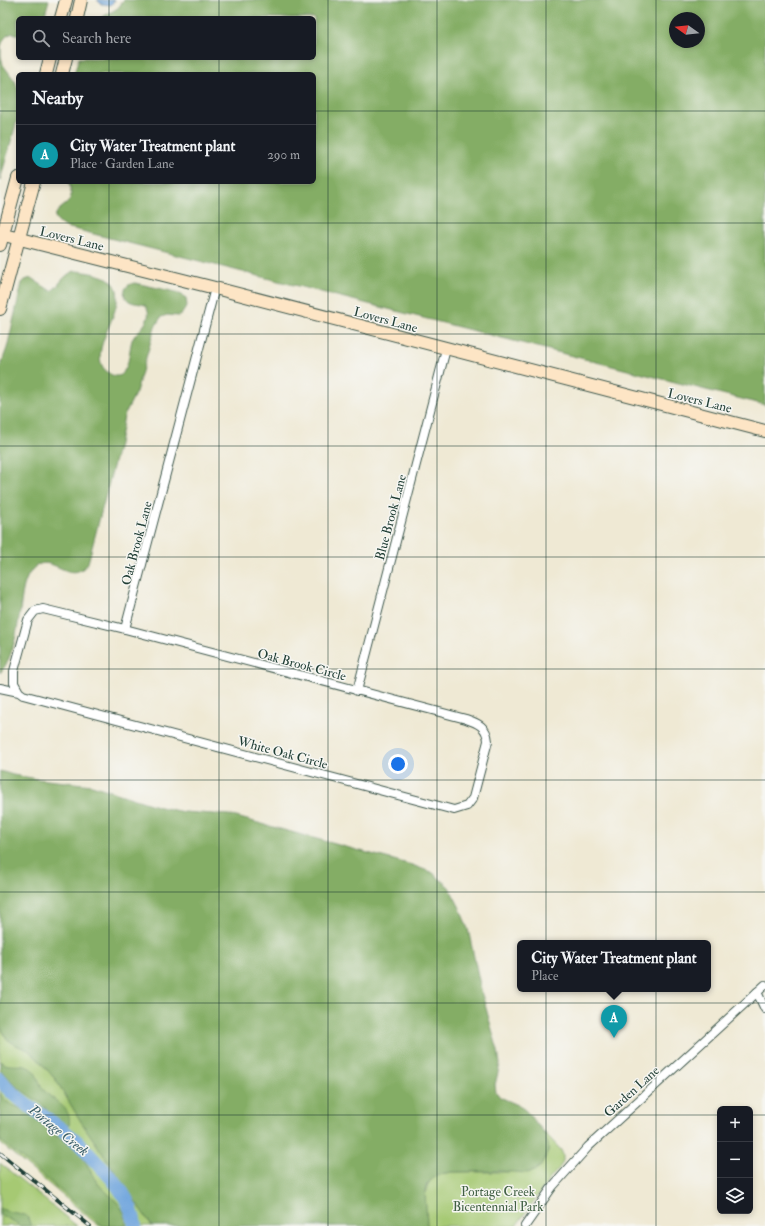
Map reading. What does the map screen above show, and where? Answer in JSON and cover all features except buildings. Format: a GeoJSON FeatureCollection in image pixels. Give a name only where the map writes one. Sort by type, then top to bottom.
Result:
{"type":"FeatureCollection","features":[{"type":"Feature","properties":{"kind":"street"},"geometry":{"type":"LineString","coordinates":[[62,16],[66,0]]}},
{"type":"Feature","properties":{"kind":"street"},"geometry":{"type":"LineString","coordinates":[[77,16],[81,0]]}},
{"type":"Feature","properties":{"kind":"street"},"geometry":{"type":"LineString","coordinates":[[46,72],[50,60]]}},
{"type":"Feature","properties":{"kind":"street"},"geometry":{"type":"LineString","coordinates":[[62,72],[66,60]]}},
{"type":"Feature","properties":{"kind":"street"},"geometry":{"type":"LineString","coordinates":[[1,238],[16,184]]}},
{"type":"Feature","properties":{"kind":"street"},"geometry":{"type":"LineString","coordinates":[[0,310],[33,184]]}},
{"type":"Feature","properties":{"kind":"street","name":"Lovers Lane"},"geometry":{"type":"LineString","coordinates":[[1,238],[19,239],[216,288],[765,431]]}},
{"type":"Feature","properties":{"kind":"street","name":"Oak Brook Lane"},"geometry":{"type":"LineString","coordinates":[[125,629],[216,288]]}},
{"type":"Feature","properties":{"kind":"street","name":"Blue Brook Lane"},"geometry":{"type":"LineString","coordinates":[[357,691],[446,349]]}},
{"type":"Feature","properties":{"kind":"street"},"geometry":{"type":"LineString","coordinates":[[19,692],[14,684],[14,672],[28,620],[35,611],[39,609],[46,609],[125,629]]}},
{"type":"Feature","properties":{"kind":"street","name":"Oak Brook Circle"},"geometry":{"type":"LineString","coordinates":[[125,629],[473,722]]}},
{"type":"Feature","properties":{"kind":"street","name":"White Oak Circle"},"geometry":{"type":"LineString","coordinates":[[0,688],[19,692],[23,696],[454,810],[467,806],[473,798],[488,742],[488,736],[483,728],[473,722]]}},
{"type":"Feature","properties":{"kind":"street","name":"Garden Lane"},"geometry":{"type":"LineString","coordinates":[[525,1226],[553,1186],[583,1152],[765,985]]}},
{"type":"Feature","properties":{"kind":"street"},"geometry":{"type":"LineString","coordinates":[[757,992],[765,1009]]}},
{"type":"Feature","properties":{"kind":"green space"},"geometry":{"type":"Polygon","coordinates":[[[0,0],[49,0],[45,16],[16,16],[16,34],[13,33],[8,35],[4,39],[1,46],[3,65],[16,84],[16,124],[0,180],[0,0]]]}},
{"type":"Feature","properties":{"kind":"green space"},"geometry":{"type":"Polygon","coordinates":[[[124,0],[765,0],[765,405],[66,227],[60,224],[55,217],[60,209],[69,201],[71,196],[70,184],[316,184],[316,72],[75,72],[78,60],[316,60],[316,16],[104,16],[118,8],[124,0]]]}},
{"type":"Feature","properties":{"kind":"green space"},"geometry":{"type":"Polygon","coordinates":[[[75,271],[96,274],[107,278],[117,290],[117,302],[102,344],[100,356],[103,368],[114,376],[123,373],[127,364],[132,340],[147,320],[148,315],[145,305],[131,302],[126,298],[124,292],[126,287],[135,283],[176,292],[186,298],[187,306],[181,315],[167,315],[161,317],[155,327],[136,392],[124,416],[119,444],[88,563],[81,570],[74,572],[45,563],[38,565],[31,571],[25,582],[13,647],[8,661],[0,673],[0,367],[7,348],[22,283],[31,278],[51,291],[67,275],[75,271]]]}},
{"type":"Feature","properties":{"kind":"green space"},"geometry":{"type":"Polygon","coordinates":[[[0,771],[13,775],[38,779],[92,785],[160,807],[183,812],[229,815],[412,865],[433,873],[449,887],[459,906],[468,929],[482,994],[498,1051],[500,1064],[495,1085],[496,1092],[500,1097],[518,1105],[525,1110],[543,1131],[548,1145],[548,1152],[541,1166],[534,1171],[527,1173],[499,1171],[451,1172],[436,1175],[427,1184],[425,1190],[427,1226],[152,1226],[80,1120],[56,1080],[28,1050],[7,1039],[0,1026],[0,771]]]}},
{"type":"Feature","properties":{"kind":"green space"},"geometry":{"type":"Polygon","coordinates":[[[0,1026],[7,1039],[28,1050],[56,1080],[80,1120],[152,1226],[99,1226],[0,1143],[0,1026]]]}},
{"type":"Feature","properties":{"kind":"green space"},"geometry":{"type":"Polygon","coordinates":[[[0,1061],[7,1065],[26,1066],[33,1070],[43,1089],[65,1108],[68,1113],[69,1125],[66,1126],[56,1121],[42,1104],[17,1087],[0,1069],[0,1061]]]}},
{"type":"Feature","properties":{"kind":"green space"},"geometry":{"type":"Polygon","coordinates":[[[0,1093],[6,1101],[25,1110],[82,1156],[97,1182],[116,1201],[124,1212],[126,1226],[103,1226],[0,1140],[0,1093]]]}},
{"type":"Feature","properties":{"kind":"green space","name":"Portage Creek Bicentennial Park"},"geometry":{"type":"Polygon","coordinates":[[[543,1131],[561,1150],[563,1161],[516,1226],[427,1226],[425,1199],[428,1184],[432,1179],[451,1172],[509,1172],[548,1152],[548,1145],[543,1131]]]}},
{"type":"Feature","properties":{"kind":"green space"},"geometry":{"type":"Polygon","coordinates":[[[0,1163],[77,1226],[0,1226],[0,1163]]]}},
{"type":"Feature","properties":{"kind":"green space"},"geometry":{"type":"Polygon","coordinates":[[[0,1208],[27,1216],[31,1226],[20,1226],[0,1215],[0,1208]]]}},
{"type":"Feature","properties":{"kind":"water"},"geometry":{"type":"Polygon","coordinates":[[[97,0],[115,0],[111,5],[101,4],[97,0]]]}},
{"type":"Feature","properties":{"kind":"waterway","name":"Portage Creek"},"geometry":{"type":"LineString","coordinates":[[0,1079],[13,1093],[83,1147],[121,1191],[130,1207],[135,1226]]}},
{"type":"Feature","properties":{"kind":"railway"},"geometry":{"type":"LineString","coordinates":[[0,1153],[90,1226]]}},
{"type":"Feature","properties":{"kind":"place","name":"City Water Treatment plant"},"geometry":{"type":"Point","coordinates":[614,1038]}}]}
